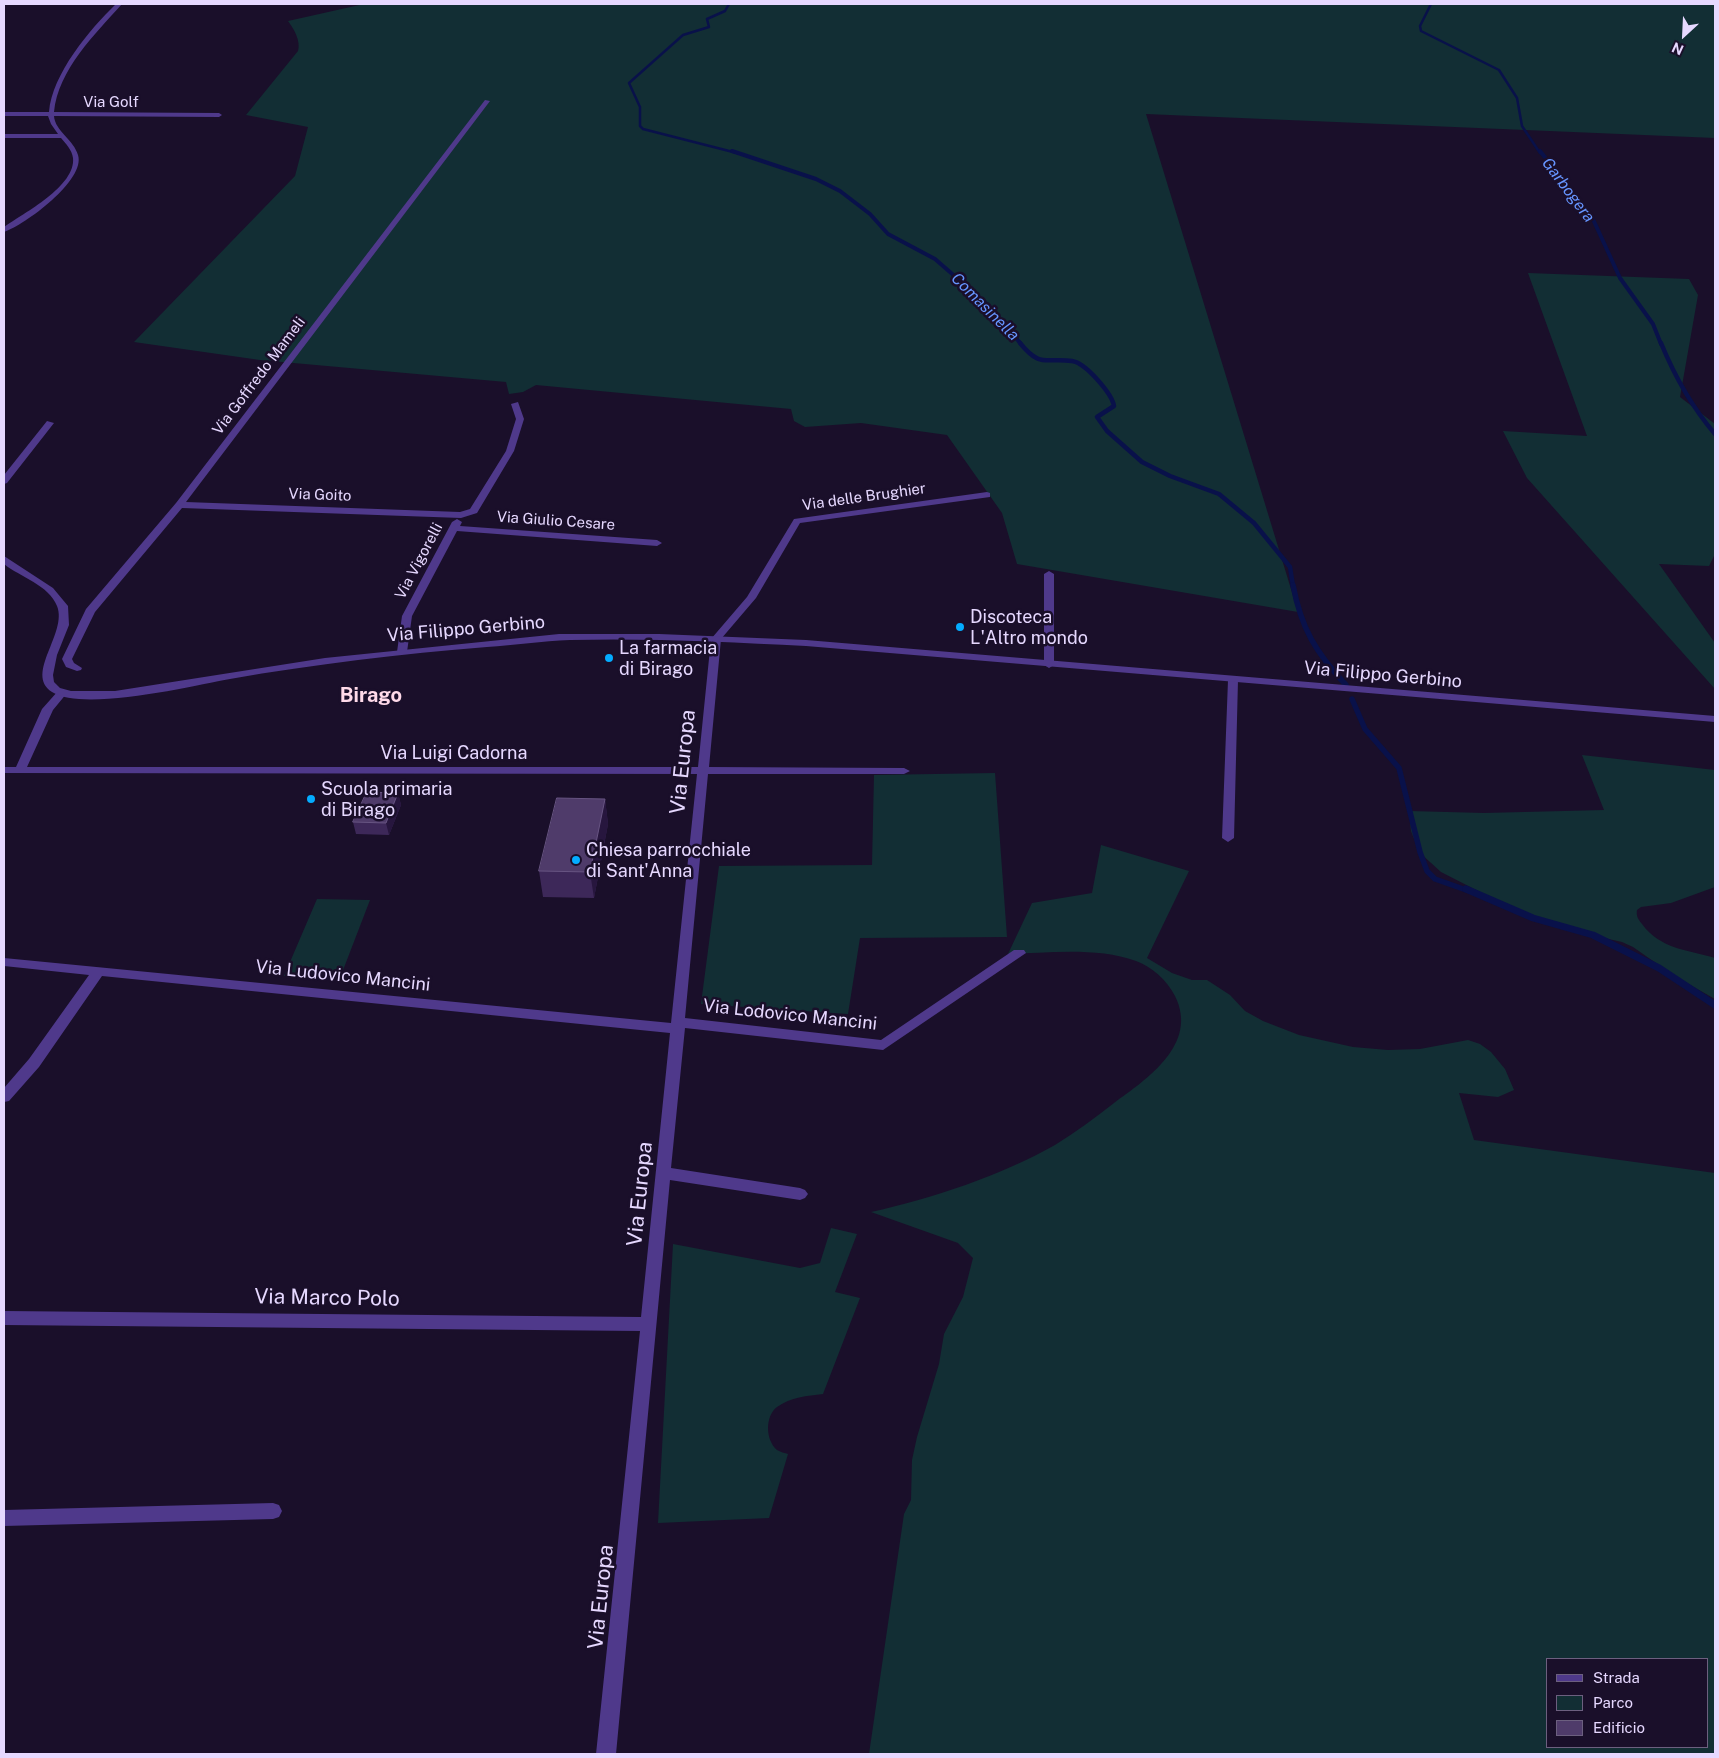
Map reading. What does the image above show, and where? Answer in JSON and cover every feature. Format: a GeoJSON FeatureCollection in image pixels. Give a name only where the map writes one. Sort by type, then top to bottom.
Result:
{"type":"FeatureCollection","features":[{"type":"Feature","properties":{"kind":"street"},"geometry":{"type":"LineString","coordinates":[[4,230],[61,189],[73,176],[77,164],[76,157],[64,136],[52,122],[50,114],[52,102],[62,77],[104,18],[118,4]]}},
{"type":"Feature","properties":{"kind":"street","name":"Via Goffredo Mameli"},"geometry":{"type":"LineString","coordinates":[[77,668],[70,665],[67,659],[90,611],[179,505],[487,102]]}},
{"type":"Feature","properties":{"kind":"street","name":"Via Golf"},"geometry":{"type":"LineString","coordinates":[[4,114],[219,115]]}},
{"type":"Feature","properties":{"kind":"street"},"geometry":{"type":"LineString","coordinates":[[4,136],[64,136]]}},
{"type":"Feature","properties":{"kind":"street"},"geometry":{"type":"LineString","coordinates":[[461,515],[474,511],[510,451],[520,420],[515,404]]}},
{"type":"Feature","properties":{"kind":"street"},"geometry":{"type":"LineString","coordinates":[[4,481],[50,423]]}},
{"type":"Feature","properties":{"kind":"street","name":"Via delle Brughier"},"geometry":{"type":"LineString","coordinates":[[716,639],[751,598],[797,521],[988,494]]}},
{"type":"Feature","properties":{"kind":"street","name":"Via Goito"},"geometry":{"type":"LineString","coordinates":[[179,505],[461,515]]}},
{"type":"Feature","properties":{"kind":"street","name":"Via Vigorelli"},"geometry":{"type":"LineString","coordinates":[[402,652],[407,616],[461,515]]}},
{"type":"Feature","properties":{"kind":"street","name":"Via Giulio Cesare"},"geometry":{"type":"LineString","coordinates":[[454,528],[657,543]]}},
{"type":"Feature","properties":{"kind":"street"},"geometry":{"type":"LineString","coordinates":[[4,559],[49,588],[64,611],[66,621],[52,655],[47,675],[51,686],[62,693],[48,709],[20,770]]}},
{"type":"Feature","properties":{"kind":"street"},"geometry":{"type":"LineString","coordinates":[[1048,665],[1049,574]]}},
{"type":"Feature","properties":{"kind":"street","name":"Via Filippo Gerbino"},"geometry":{"type":"LineString","coordinates":[[62,693],[84,696],[109,694],[402,652],[569,637],[716,639],[806,643],[1048,665],[1715,719]]}},
{"type":"Feature","properties":{"kind":"street","name":"Via Europa"},"geometry":{"type":"LineString","coordinates":[[606,1754],[716,639]]}},
{"type":"Feature","properties":{"kind":"street"},"geometry":{"type":"LineString","coordinates":[[1228,838],[1233,680]]}},
{"type":"Feature","properties":{"kind":"street","name":"Via Luigi Cadorna"},"geometry":{"type":"LineString","coordinates":[[4,770],[904,771]]}},
{"type":"Feature","properties":{"kind":"street","name":"Via Lodovico Mancini"},"geometry":{"type":"LineString","coordinates":[[678,1026],[883,1045],[1019,954]]}},
{"type":"Feature","properties":{"kind":"street","name":"Via Ludovico Mancini"},"geometry":{"type":"LineString","coordinates":[[4,962],[678,1026]]}},
{"type":"Feature","properties":{"kind":"street"},"geometry":{"type":"LineString","coordinates":[[4,1097],[34,1063],[99,970]]}},
{"type":"Feature","properties":{"kind":"street"},"geometry":{"type":"LineString","coordinates":[[664,1173],[800,1194]]}},
{"type":"Feature","properties":{"kind":"street","name":"Via Marco Polo"},"geometry":{"type":"LineString","coordinates":[[4,1318],[649,1324]]}},
{"type":"Feature","properties":{"kind":"street"},"geometry":{"type":"LineString","coordinates":[[4,1518],[274,1511]]}},
{"type":"Feature","properties":{"kind":"green space"},"geometry":{"type":"Polygon","coordinates":[[[364,4],[1715,4],[1715,138],[1146,114],[1298,612],[1017,564],[1002,513],[947,435],[861,423],[805,427],[794,421],[791,409],[536,385],[523,392],[509,394],[506,382],[260,360],[134,342],[295,176],[308,127],[246,115],[298,51],[298,39],[288,21],[364,4]]]}},
{"type":"Feature","properties":{"kind":"green space"},"geometry":{"type":"Polygon","coordinates":[[[1528,273],[1689,279],[1698,295],[1680,397],[1715,424],[1715,554],[1709,566],[1659,564],[1715,643],[1715,689],[1527,478],[1503,431],[1587,436],[1528,273]]]}},
{"type":"Feature","properties":{"kind":"green space"},"geometry":{"type":"Polygon","coordinates":[[[1582,755],[1715,770],[1715,887],[1671,903],[1641,907],[1637,912],[1641,922],[1657,939],[1675,947],[1715,958],[1715,999],[1676,977],[1633,947],[1622,942],[1573,931],[1527,916],[1441,872],[1419,852],[1411,831],[1409,811],[1484,813],[1604,810],[1582,755]]]}},
{"type":"Feature","properties":{"kind":"green space"},"geometry":{"type":"Polygon","coordinates":[[[995,773],[1007,937],[860,938],[848,1014],[701,1004],[719,866],[872,865],[874,775],[995,773]]]}},
{"type":"Feature","properties":{"kind":"green space"},"geometry":{"type":"Polygon","coordinates":[[[1101,845],[1189,871],[1147,958],[1172,973],[1192,980],[1207,980],[1230,995],[1245,1011],[1263,1021],[1299,1035],[1353,1047],[1388,1050],[1420,1049],[1468,1040],[1480,1044],[1491,1052],[1505,1069],[1514,1090],[1498,1097],[1459,1093],[1474,1140],[1715,1173],[1715,1754],[869,1754],[904,1514],[911,1500],[912,1460],[939,1364],[944,1334],[963,1297],[973,1258],[958,1243],[871,1212],[966,1185],[1012,1166],[1055,1145],[1141,1083],[1166,1058],[1175,1045],[1180,1030],[1181,1013],[1172,990],[1163,979],[1148,967],[1136,961],[1089,952],[1008,954],[1032,903],[1092,893],[1101,845]]]}},
{"type":"Feature","properties":{"kind":"green space"},"geometry":{"type":"Polygon","coordinates":[[[317,899],[370,900],[340,978],[284,976],[317,899]]]}},
{"type":"Feature","properties":{"kind":"green space"},"geometry":{"type":"Polygon","coordinates":[[[831,1228],[857,1234],[835,1292],[860,1298],[823,1394],[788,1401],[777,1407],[770,1416],[768,1428],[770,1440],[777,1450],[788,1454],[769,1518],[658,1523],[673,1244],[800,1268],[820,1263],[831,1228]]]}},
{"type":"Feature","properties":{"kind":"building"},"geometry":{"type":"Polygon","coordinates":[[[367,792],[398,793],[386,823],[353,822],[367,792]]]}},
{"type":"Feature","properties":{"kind":"building"},"geometry":{"type":"Polygon","coordinates":[[[557,798],[605,799],[590,872],[539,871],[557,798]]]}},
{"type":"Feature","properties":{"kind":"waterway","name":"Comasinella"},"geometry":{"type":"LineString","coordinates":[[729,4],[725,11],[707,19],[709,27],[683,35],[629,83],[640,107],[640,126],[643,129],[737,153]]}},
{"type":"Feature","properties":{"kind":"waterway","name":"Garbogera"},"geometry":{"type":"LineString","coordinates":[[1431,4],[1420,26],[1421,31],[1499,70],[1517,98],[1522,126],[1540,153]]}},
{"type":"Feature","properties":{"kind":"waterway","name":"Comasinella"},"geometry":{"type":"LineString","coordinates":[[732,151],[816,179],[840,191],[870,214],[888,234],[935,259],[989,306],[1021,344]]}},
{"type":"Feature","properties":{"kind":"waterway","name":"Garbogera"},"geometry":{"type":"LineString","coordinates":[[1540,151],[1592,217],[1620,278],[1653,324],[1661,344]]}},
{"type":"Feature","properties":{"kind":"waterway","name":"Comasinella"},"geometry":{"type":"LineString","coordinates":[[1020,343],[1027,351],[1039,359],[1072,361],[1078,363],[1091,373],[1109,394],[1114,406],[1097,417],[1107,431],[1142,462],[1170,476],[1219,494],[1254,523],[1290,567],[1293,586]]}},
{"type":"Feature","properties":{"kind":"waterway","name":"Garbogera"},"geometry":{"type":"LineString","coordinates":[[1661,343],[1684,391],[1698,413],[1715,434]]}},
{"type":"Feature","properties":{"kind":"waterway","name":"Comasinella"},"geometry":{"type":"LineString","coordinates":[[1293,585],[1300,614],[1311,639],[1326,662],[1346,685]]}},
{"type":"Feature","properties":{"kind":"waterway"},"geometry":{"type":"LineString","coordinates":[[1352,699],[1365,729],[1399,768],[1420,852],[1427,871],[1435,879],[1469,891]]}},
{"type":"Feature","properties":{"kind":"waterway"},"geometry":{"type":"LineString","coordinates":[[1466,889],[1533,918],[1593,935],[1659,968],[1715,1005]]}},
{"type":"Feature","properties":{"kind":"place","name":"Discoteca L'Altro mondo"},"geometry":{"type":"Point","coordinates":[960,627]}},
{"type":"Feature","properties":{"kind":"place","name":"La farmacia di Birago"},"geometry":{"type":"Point","coordinates":[609,658]}},
{"type":"Feature","properties":{"kind":"place","name":"Scuola primaria di Birago"},"geometry":{"type":"Point","coordinates":[311,799]}},
{"type":"Feature","properties":{"kind":"place","name":"Chiesa parrocchiale di Sant'Anna"},"geometry":{"type":"Point","coordinates":[576,860]}},
{"type":"Feature","properties":{"kind":"district","name":"Birago"},"geometry":{"type":"Point","coordinates":[371,696]}}]}
